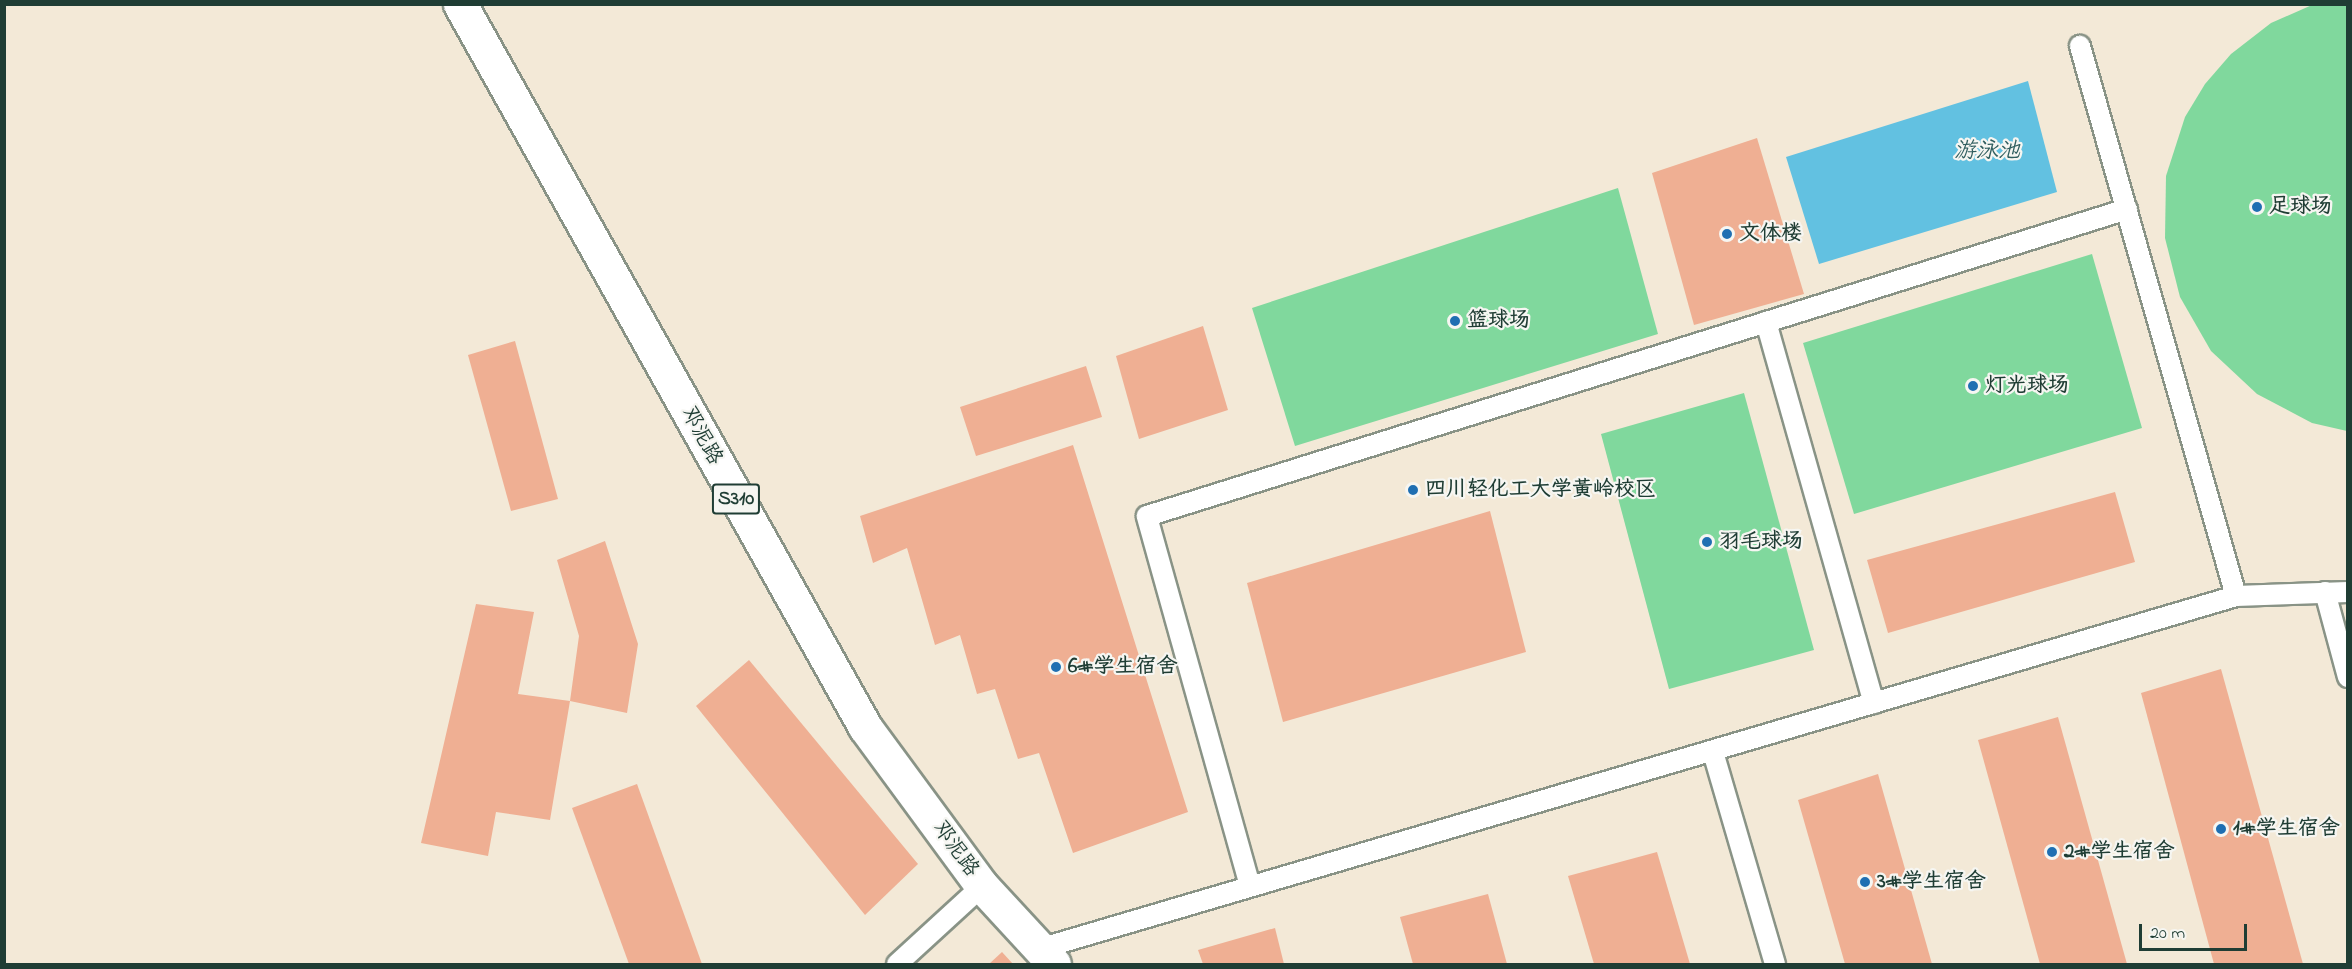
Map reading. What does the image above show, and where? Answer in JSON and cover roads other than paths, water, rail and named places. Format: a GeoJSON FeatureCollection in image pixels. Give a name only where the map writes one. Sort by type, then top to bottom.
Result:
{"type":"FeatureCollection","features":[{"type":"Feature","properties":{"kind":"main road","name":"邓泥路"},"geometry":{"type":"LineString","coordinates":[[460,4],[865,727],[982,886],[1046,957]]}},
{"type":"Feature","properties":{"kind":"lane"},"geometry":{"type":"LineString","coordinates":[[2080,46],[2236,596]]}},
{"type":"Feature","properties":{"kind":"lane"},"geometry":{"type":"LineString","coordinates":[[1250,886],[1147,516],[2127,209]]}},
{"type":"Feature","properties":{"kind":"lane"},"geometry":{"type":"LineString","coordinates":[[1766,322],[1874,703]]}},
{"type":"Feature","properties":{"kind":"lane"},"geometry":{"type":"LineString","coordinates":[[2325,592],[2348,677]]}},
{"type":"Feature","properties":{"kind":"lane"},"geometry":{"type":"LineString","coordinates":[[1046,957],[1250,886],[1713,752],[2236,596],[2348,592]]}},
{"type":"Feature","properties":{"kind":"lane"},"geometry":{"type":"LineString","coordinates":[[1713,752],[1775,964]]}},
{"type":"Feature","properties":{"kind":"lane"},"geometry":{"type":"LineString","coordinates":[[897,964],[982,886]]}},
{"type":"Feature","properties":{"kind":"water","name":"游泳池"},"geometry":{"type":"Polygon","coordinates":[[[2028,81],[2057,192],[1819,264],[1786,157],[2028,81]]]}},
{"type":"Feature","properties":{"kind":"place","name":"足球场"},"geometry":{"type":"Point","coordinates":[2257,207]}},
{"type":"Feature","properties":{"kind":"place","name":"文体楼"},"geometry":{"type":"Point","coordinates":[1727,234]}},
{"type":"Feature","properties":{"kind":"place","name":"篮球场"},"geometry":{"type":"Point","coordinates":[1455,321]}},
{"type":"Feature","properties":{"kind":"place","name":"灯光球场"},"geometry":{"type":"Point","coordinates":[1973,386]}},
{"type":"Feature","properties":{"kind":"place","name":"四川轻化工大学黄岭校区"},"geometry":{"type":"Point","coordinates":[1413,490]}},
{"type":"Feature","properties":{"kind":"place","name":"羽毛球场"},"geometry":{"type":"Point","coordinates":[1707,542]}},
{"type":"Feature","properties":{"kind":"place","name":"6#学生宿舍"},"geometry":{"type":"Point","coordinates":[1056,667]}},
{"type":"Feature","properties":{"kind":"place","name":"1#学生宿舍"},"geometry":{"type":"Point","coordinates":[2221,829]}},
{"type":"Feature","properties":{"kind":"place","name":"2#学生宿舍"},"geometry":{"type":"Point","coordinates":[2052,852]}},
{"type":"Feature","properties":{"kind":"place","name":"3#学生宿舍"},"geometry":{"type":"Point","coordinates":[1865,882]}}]}
